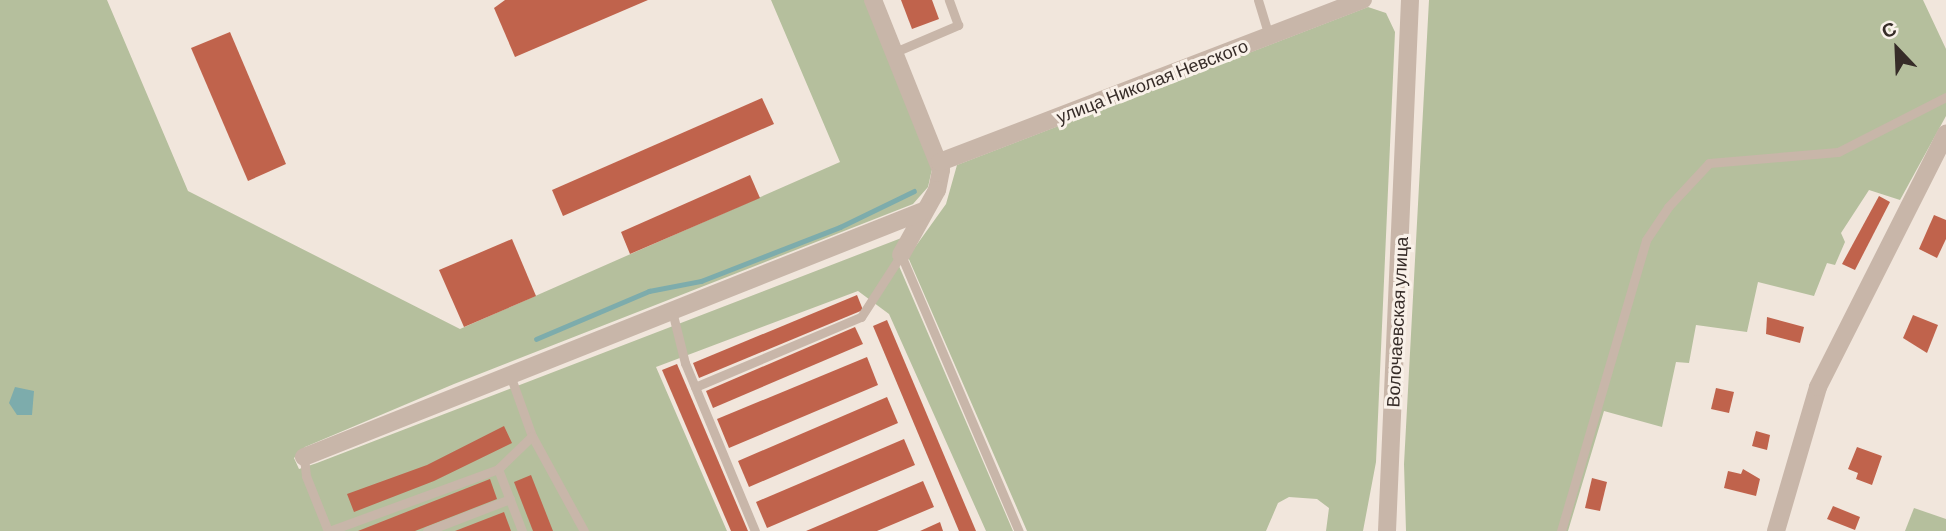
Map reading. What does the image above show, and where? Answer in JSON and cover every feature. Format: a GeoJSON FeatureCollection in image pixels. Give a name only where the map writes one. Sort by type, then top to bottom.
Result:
{"type":"FeatureCollection","features":[{"type":"Feature","properties":{"kind":"street"},"geometry":{"type":"LineString","coordinates":[[873,0],[940,162],[940,181],[901,255]]}},
{"type":"Feature","properties":{"kind":"street","name":"улица Николая Невского"},"geometry":{"type":"LineString","coordinates":[[940,162],[1363,0]]}},
{"type":"Feature","properties":{"kind":"street","name":"Волочаевская улица"},"geometry":{"type":"LineString","coordinates":[[1387,531],[1410,0]]}},
{"type":"Feature","properties":{"kind":"street"},"geometry":{"type":"LineString","coordinates":[[1776,531],[1818,387],[1946,136]]}},
{"type":"Feature","properties":{"kind":"street"},"geometry":{"type":"LineString","coordinates":[[304,457],[923,211]]}},
{"type":"Feature","properties":{"kind":"lane"},"geometry":{"type":"LineString","coordinates":[[895,52],[958,26],[948,0]]}},
{"type":"Feature","properties":{"kind":"lane"},"geometry":{"type":"LineString","coordinates":[[1258,0],[1269,36]]}},
{"type":"Feature","properties":{"kind":"lane"},"geometry":{"type":"LineString","coordinates":[[1561,531],[1646,240],[1668,207],[1709,163],[1838,152],[1946,97]]}},
{"type":"Feature","properties":{"kind":"lane"},"geometry":{"type":"LineString","coordinates":[[695,387],[861,317],[901,255]]}},
{"type":"Feature","properties":{"kind":"lane"},"geometry":{"type":"LineString","coordinates":[[901,255],[1019,531]]}},
{"type":"Feature","properties":{"kind":"lane"},"geometry":{"type":"LineString","coordinates":[[672,309],[695,387],[755,531]]}},
{"type":"Feature","properties":{"kind":"lane"},"geometry":{"type":"LineString","coordinates":[[509,374],[532,436],[584,531]]}},
{"type":"Feature","properties":{"kind":"lane"},"geometry":{"type":"LineString","coordinates":[[304,457],[306,475],[329,531],[498,469],[532,436]]}},
{"type":"Feature","properties":{"kind":"lane"},"geometry":{"type":"LineString","coordinates":[[498,469],[522,531]]}},
{"type":"Feature","properties":{"kind":"lane"},"geometry":{"type":"LineString","coordinates":[[428,531],[510,499]]}},
{"type":"Feature","properties":{"kind":"green space"},"geometry":{"type":"Polygon","coordinates":[[[0,0],[107,0],[188,191],[460,329],[840,162],[771,0],[865,0],[932,169],[928,187],[913,204],[454,384],[305,447],[294,458],[299,469],[317,463],[904,237],[896,259],[1013,531],[986,531],[889,314],[858,291],[656,367],[727,531],[0,531],[0,0]]]}},
{"type":"Feature","properties":{"kind":"green space"},"geometry":{"type":"Polygon","coordinates":[[[1429,0],[1923,0],[1946,49],[1946,116],[1900,200],[1869,190],[1841,233],[1845,242],[1835,265],[1827,263],[1814,296],[1758,282],[1747,332],[1696,325],[1689,363],[1676,362],[1662,427],[1604,411],[1568,531],[1406,531],[1404,464],[1429,0]]]}},
{"type":"Feature","properties":{"kind":"green space"},"geometry":{"type":"Polygon","coordinates":[[[1368,7],[1386,13],[1395,32],[1376,462],[1363,531],[1326,531],[1329,508],[1317,499],[1289,497],[1278,503],[1266,531],[1027,531],[908,257],[946,204],[957,165],[1368,7]]]}},
{"type":"Feature","properties":{"kind":"green space"},"geometry":{"type":"Polygon","coordinates":[[[1914,508],[1946,519],[1946,531],[1905,531],[1914,508]]]}},
{"type":"Feature","properties":{"kind":"water"},"geometry":{"type":"Polygon","coordinates":[[[15,387],[34,391],[32,415],[17,415],[9,403],[15,387]]]}},
{"type":"Feature","properties":{"kind":"building"},"geometry":{"type":"Polygon","coordinates":[[[505,0],[648,0],[515,57],[494,8],[505,0]]]}},
{"type":"Feature","properties":{"kind":"building"},"geometry":{"type":"Polygon","coordinates":[[[901,0],[932,0],[939,19],[912,29],[901,0]]]}},
{"type":"Feature","properties":{"kind":"building"},"geometry":{"type":"Polygon","coordinates":[[[230,32],[286,164],[248,181],[191,48],[230,32]]]}},
{"type":"Feature","properties":{"kind":"building"},"geometry":{"type":"Polygon","coordinates":[[[762,98],[774,124],[563,216],[552,190],[762,98]]]}},
{"type":"Feature","properties":{"kind":"building"},"geometry":{"type":"Polygon","coordinates":[[[750,175],[760,198],[630,254],[621,232],[750,175]]]}},
{"type":"Feature","properties":{"kind":"building"},"geometry":{"type":"Polygon","coordinates":[[[1879,196],[1890,202],[1855,270],[1842,264],[1879,196]]]}},
{"type":"Feature","properties":{"kind":"building"},"geometry":{"type":"Polygon","coordinates":[[[1934,215],[1946,220],[1946,239],[1937,258],[1919,249],[1934,215]]]}},
{"type":"Feature","properties":{"kind":"building"},"geometry":{"type":"Polygon","coordinates":[[[512,239],[536,296],[464,327],[439,270],[512,239]]]}},
{"type":"Feature","properties":{"kind":"building"},"geometry":{"type":"Polygon","coordinates":[[[857,295],[863,310],[699,378],[693,363],[857,295]]]}},
{"type":"Feature","properties":{"kind":"building"},"geometry":{"type":"Polygon","coordinates":[[[1913,315],[1938,325],[1927,353],[1903,338],[1913,315]]]}},
{"type":"Feature","properties":{"kind":"building"},"geometry":{"type":"Polygon","coordinates":[[[1767,317],[1804,327],[1800,343],[1766,334],[1767,317]]]}},
{"type":"Feature","properties":{"kind":"building"},"geometry":{"type":"Polygon","coordinates":[[[887,320],[976,531],[959,531],[873,326],[887,320]]]}},
{"type":"Feature","properties":{"kind":"building"},"geometry":{"type":"Polygon","coordinates":[[[855,327],[863,344],[713,408],[706,391],[855,327]]]}},
{"type":"Feature","properties":{"kind":"building"},"geometry":{"type":"Polygon","coordinates":[[[867,357],[878,385],[729,448],[717,419],[867,357]]]}},
{"type":"Feature","properties":{"kind":"building"},"geometry":{"type":"Polygon","coordinates":[[[677,364],[748,531],[731,531],[662,370],[677,364]]]}},
{"type":"Feature","properties":{"kind":"building"},"geometry":{"type":"Polygon","coordinates":[[[1716,388],[1734,392],[1729,413],[1711,409],[1716,388]]]}},
{"type":"Feature","properties":{"kind":"building"},"geometry":{"type":"Polygon","coordinates":[[[887,397],[898,423],[749,487],[738,461],[887,397]]]}},
{"type":"Feature","properties":{"kind":"building"},"geometry":{"type":"Polygon","coordinates":[[[504,426],[512,443],[434,481],[354,512],[347,494],[427,465],[504,426]]]}},
{"type":"Feature","properties":{"kind":"building"},"geometry":{"type":"Polygon","coordinates":[[[1756,431],[1770,435],[1767,450],[1752,446],[1756,431]]]}},
{"type":"Feature","properties":{"kind":"building"},"geometry":{"type":"Polygon","coordinates":[[[904,439],[915,465],[767,528],[756,502],[904,439]]]}},
{"type":"Feature","properties":{"kind":"building"},"geometry":{"type":"Polygon","coordinates":[[[1857,447],[1882,456],[1872,485],[1856,479],[1858,473],[1848,469],[1857,447]]]}},
{"type":"Feature","properties":{"kind":"building"},"geometry":{"type":"Polygon","coordinates":[[[1743,469],[1760,479],[1756,496],[1724,488],[1728,471],[1741,474],[1743,469]]]}},
{"type":"Feature","properties":{"kind":"building"},"geometry":{"type":"Polygon","coordinates":[[[531,475],[553,531],[533,531],[514,482],[531,475]]]}},
{"type":"Feature","properties":{"kind":"building"},"geometry":{"type":"Polygon","coordinates":[[[1592,478],[1607,482],[1600,511],[1585,508],[1592,478]]]}},
{"type":"Feature","properties":{"kind":"building"},"geometry":{"type":"Polygon","coordinates":[[[490,479],[497,499],[415,531],[358,531],[490,479]]]}},
{"type":"Feature","properties":{"kind":"building"},"geometry":{"type":"Polygon","coordinates":[[[923,481],[934,507],[877,531],[806,531],[923,481]]]}},
{"type":"Feature","properties":{"kind":"building"},"geometry":{"type":"Polygon","coordinates":[[[1833,506],[1860,517],[1855,530],[1827,519],[1833,506]]]}},
{"type":"Feature","properties":{"kind":"building"},"geometry":{"type":"Polygon","coordinates":[[[504,512],[511,531],[455,531],[504,512]]]}},
{"type":"Feature","properties":{"kind":"building"},"geometry":{"type":"Polygon","coordinates":[[[940,522],[943,531],[920,531],[940,522]]]}},
{"type":"Feature","properties":{"kind":"waterway"},"geometry":{"type":"LineString","coordinates":[[536,339],[649,291],[701,281],[840,227],[914,191]]}}]}
